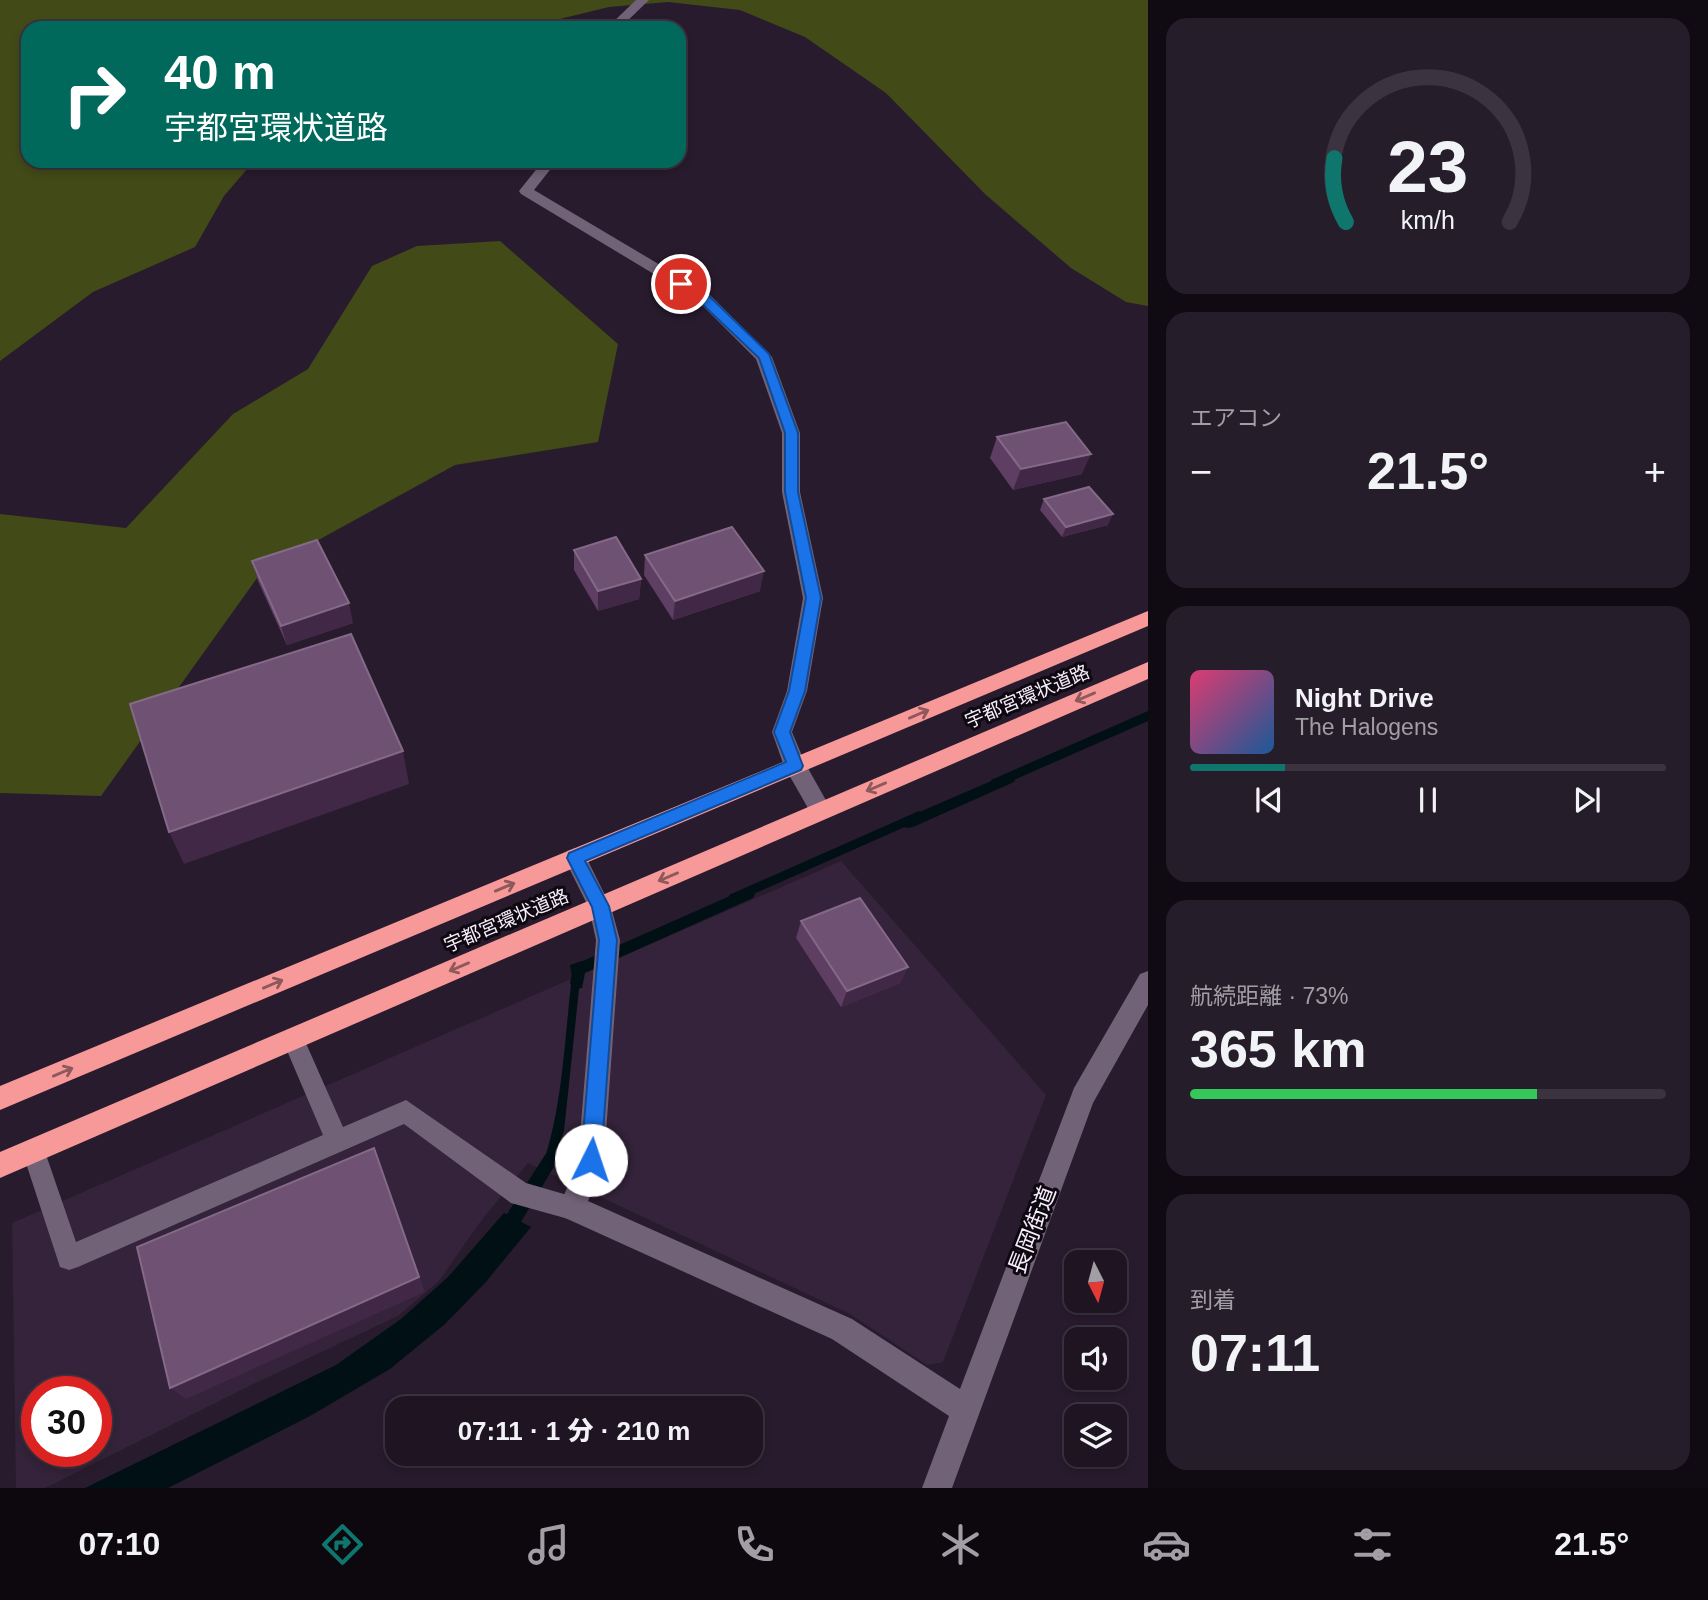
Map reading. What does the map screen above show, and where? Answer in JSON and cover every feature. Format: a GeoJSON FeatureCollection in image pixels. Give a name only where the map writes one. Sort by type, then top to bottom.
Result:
{"type":"FeatureCollection","features":[{"type":"Feature","properties":{"kind":"highway","name":"宇都宮環状道路"},"geometry":{"type":"LineString","coordinates":[[0,1098],[1148,618]]}},
{"type":"Feature","properties":{"kind":"highway","name":"宇都宮環状道路"},"geometry":{"type":"LineString","coordinates":[[0,1165],[1148,670]]}},
{"type":"Feature","properties":{"kind":"street"},"geometry":{"type":"LineString","coordinates":[[620,21],[643,0]]}},
{"type":"Feature","properties":{"kind":"street"},"geometry":{"type":"LineString","coordinates":[[544,168],[526,191],[703,297],[764,357],[791,433],[792,492],[813,598],[797,691],[782,732],[795,766],[821,811]]}},
{"type":"Feature","properties":{"kind":"street"},"geometry":{"type":"LineString","coordinates":[[575,858],[600,906],[608,940],[591,1160],[572,1208],[842,1329],[964,1409]]}},
{"type":"Feature","properties":{"kind":"street","name":"長岡街道"},"geometry":{"type":"LineString","coordinates":[[937,1488],[964,1409],[1083,1097],[1148,982]]}},
{"type":"Feature","properties":{"kind":"lane"},"geometry":{"type":"LineString","coordinates":[[293,1039],[337,1142]]}},
{"type":"Feature","properties":{"kind":"lane"},"geometry":{"type":"LineString","coordinates":[[34,1151],[69,1258],[406,1111],[520,1194],[572,1208]]}},
{"type":"Feature","properties":{"kind":"shaded area"},"geometry":{"type":"Polygon","coordinates":[[[1148,711],[1148,721],[998,787],[991,780],[1148,711]]]}},
{"type":"Feature","properties":{"kind":"shaded area"},"geometry":{"type":"Polygon","coordinates":[[[919,811],[925,818],[733,903],[729,895],[919,811]]]}},
{"type":"Feature","properties":{"kind":"shaded area"},"geometry":{"type":"Polygon","coordinates":[[[841,861],[1046,1095],[943,1362],[927,1365],[850,1314],[528,1163],[478,1225],[439,1281],[398,1316],[112,1454],[112,1376],[21,1376],[21,1467],[87,1467],[45,1488],[16,1488],[12,1223],[841,861]]]}},
{"type":"Feature","properties":{"kind":"shaded area"},"geometry":{"type":"Polygon","coordinates":[[[582,961],[564,1131],[547,1177],[540,1172],[554,1125],[558,1100],[572,976],[570,965],[582,961]]]}},
{"type":"Feature","properties":{"kind":"shaded area"},"geometry":{"type":"Polygon","coordinates":[[[504,1213],[531,1227],[485,1283],[445,1324],[390,1369],[310,1416],[168,1488],[85,1488],[336,1365],[401,1319],[448,1277],[504,1213]]]}},
{"type":"Feature","properties":{"kind":"green space"},"geometry":{"type":"Polygon","coordinates":[[[0,0],[1148,0],[1148,306],[1126,302],[1071,268],[985,194],[886,93],[805,37],[740,10],[668,2],[609,7],[552,21],[21,21],[21,168],[248,168],[224,196],[195,247],[93,292],[0,361],[0,0]]]}},
{"type":"Feature","properties":{"kind":"green space"},"geometry":{"type":"Polygon","coordinates":[[[500,241],[618,344],[598,442],[455,465],[262,571],[101,796],[0,793],[0,514],[126,528],[233,414],[308,369],[372,266],[417,246],[500,241]]]}},
{"type":"Feature","properties":{"kind":"building"},"geometry":{"type":"Polygon","coordinates":[[[1066,422],[1091,454],[1021,469],[997,437],[1066,422]]]}},
{"type":"Feature","properties":{"kind":"building"},"geometry":{"type":"Polygon","coordinates":[[[1089,487],[1113,514],[1066,527],[1044,499],[1089,487]]]}},
{"type":"Feature","properties":{"kind":"building"},"geometry":{"type":"Polygon","coordinates":[[[732,527],[764,571],[675,601],[645,555],[732,527]]]}},
{"type":"Feature","properties":{"kind":"building"},"geometry":{"type":"Polygon","coordinates":[[[616,537],[641,579],[598,591],[574,550],[616,537]]]}},
{"type":"Feature","properties":{"kind":"building"},"geometry":{"type":"Polygon","coordinates":[[[317,540],[349,603],[281,626],[252,561],[317,540]]]}},
{"type":"Feature","properties":{"kind":"building"},"geometry":{"type":"Polygon","coordinates":[[[351,634],[403,751],[169,832],[130,704],[351,634]]]}},
{"type":"Feature","properties":{"kind":"building"},"geometry":{"type":"Polygon","coordinates":[[[860,898],[908,967],[847,991],[801,921],[860,898]]]}},
{"type":"Feature","properties":{"kind":"building"},"geometry":{"type":"Polygon","coordinates":[[[374,1148],[419,1277],[170,1388],[137,1247],[374,1148]]]}},
{"type":"Feature","properties":{"kind":"waterway"},"geometry":{"type":"LineString","coordinates":[[908,823],[1010,778]]}},
{"type":"Feature","properties":{"kind":"waterway"},"geometry":{"type":"LineString","coordinates":[[577,983],[579,969],[748,894]]}},
{"type":"Feature","properties":{"kind":"waterway"},"geometry":{"type":"LineString","coordinates":[[506,1231],[550,1160]]}},
{"type":"Feature","properties":{"kind":"route"},"geometry":{"type":"LineString","coordinates":[[591,1160],[608,940],[600,906],[575,858],[795,766],[782,732],[797,691],[813,598],[792,492],[791,433],[764,357],[703,297],[681,284]]}}]}
